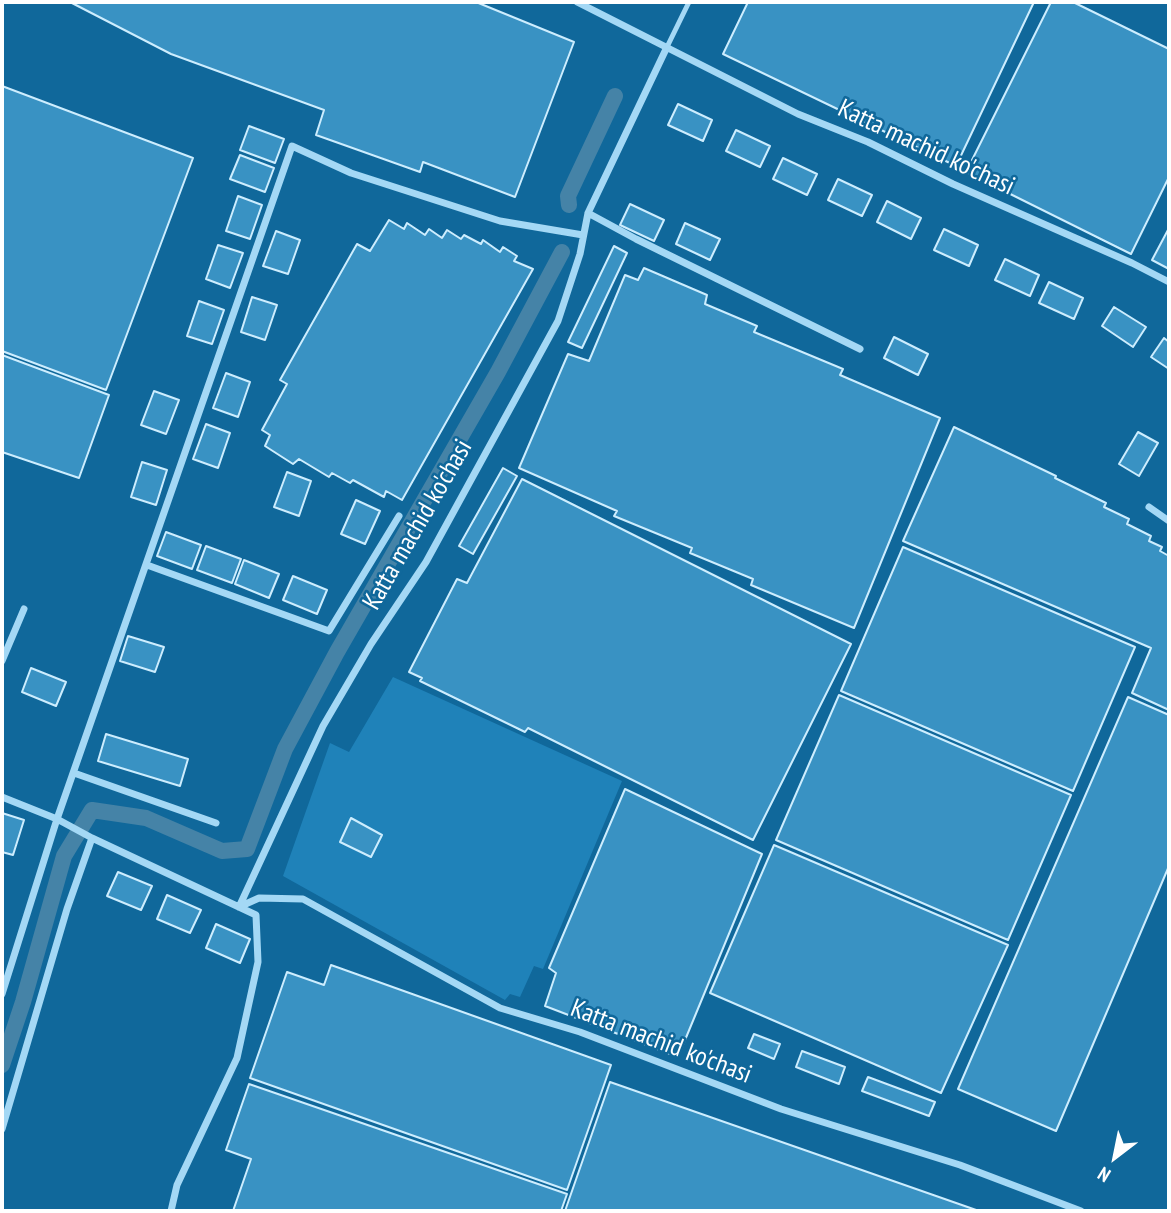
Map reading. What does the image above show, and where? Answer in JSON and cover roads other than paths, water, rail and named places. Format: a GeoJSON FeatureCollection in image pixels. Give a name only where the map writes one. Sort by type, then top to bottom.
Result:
{"type":"FeatureCollection","features":[{"type":"Feature","properties":{"kind":"street","name":"Katta machid ko'chasi"},"geometry":{"type":"LineString","coordinates":[[577,2],[798,114],[868,142],[953,184],[1169,282]]}},
{"type":"Feature","properties":{"kind":"street","name":"Katta machid ko'chasi"},"geometry":{"type":"LineString","coordinates":[[239,907],[323,726],[371,645],[426,562],[558,321],[580,254],[588,213],[667,47]]}},
{"type":"Feature","properties":{"kind":"street"},"geometry":{"type":"LineString","coordinates":[[2,994],[57,819],[292,146],[351,173],[500,221],[583,234]]}},
{"type":"Feature","properties":{"kind":"street"},"geometry":{"type":"LineString","coordinates":[[588,213],[860,349]]}},
{"type":"Feature","properties":{"kind":"street"},"geometry":{"type":"LineString","coordinates":[[1149,507],[1169,521]]}},
{"type":"Feature","properties":{"kind":"street","name":"Katta machid ko'chasi"},"geometry":{"type":"LineString","coordinates":[[147,565],[329,631],[399,516]]}},
{"type":"Feature","properties":{"kind":"street"},"geometry":{"type":"LineString","coordinates":[[2,661],[24,609]]}},
{"type":"Feature","properties":{"kind":"street"},"geometry":{"type":"LineString","coordinates":[[74,773],[216,823]]}},
{"type":"Feature","properties":{"kind":"street"},"geometry":{"type":"LineString","coordinates":[[2,797],[57,819],[256,915],[258,962],[237,1058],[177,1185],[169,1210]]}},
{"type":"Feature","properties":{"kind":"street"},"geometry":{"type":"LineString","coordinates":[[2,1129],[67,909],[92,838]]}},
{"type":"Feature","properties":{"kind":"street","name":"Katta machid ko'chasi"},"geometry":{"type":"LineString","coordinates":[[239,907],[259,898],[303,899],[500,1008],[580,1032],[781,1110],[960,1165],[1081,1211]]}},
{"type":"Feature","properties":{"kind":"lane"},"geometry":{"type":"LineString","coordinates":[[667,47],[689,2]]}},
{"type":"Feature","properties":{"kind":"waterway"},"geometry":{"type":"LineString","coordinates":[[569,205],[568,196],[615,96]]}},
{"type":"Feature","properties":{"kind":"waterway"},"geometry":{"type":"LineString","coordinates":[[2,1065],[23,1002],[64,856],[92,810],[146,818],[222,851],[247,849],[285,749],[337,652],[498,372],[562,252]]}}]}
